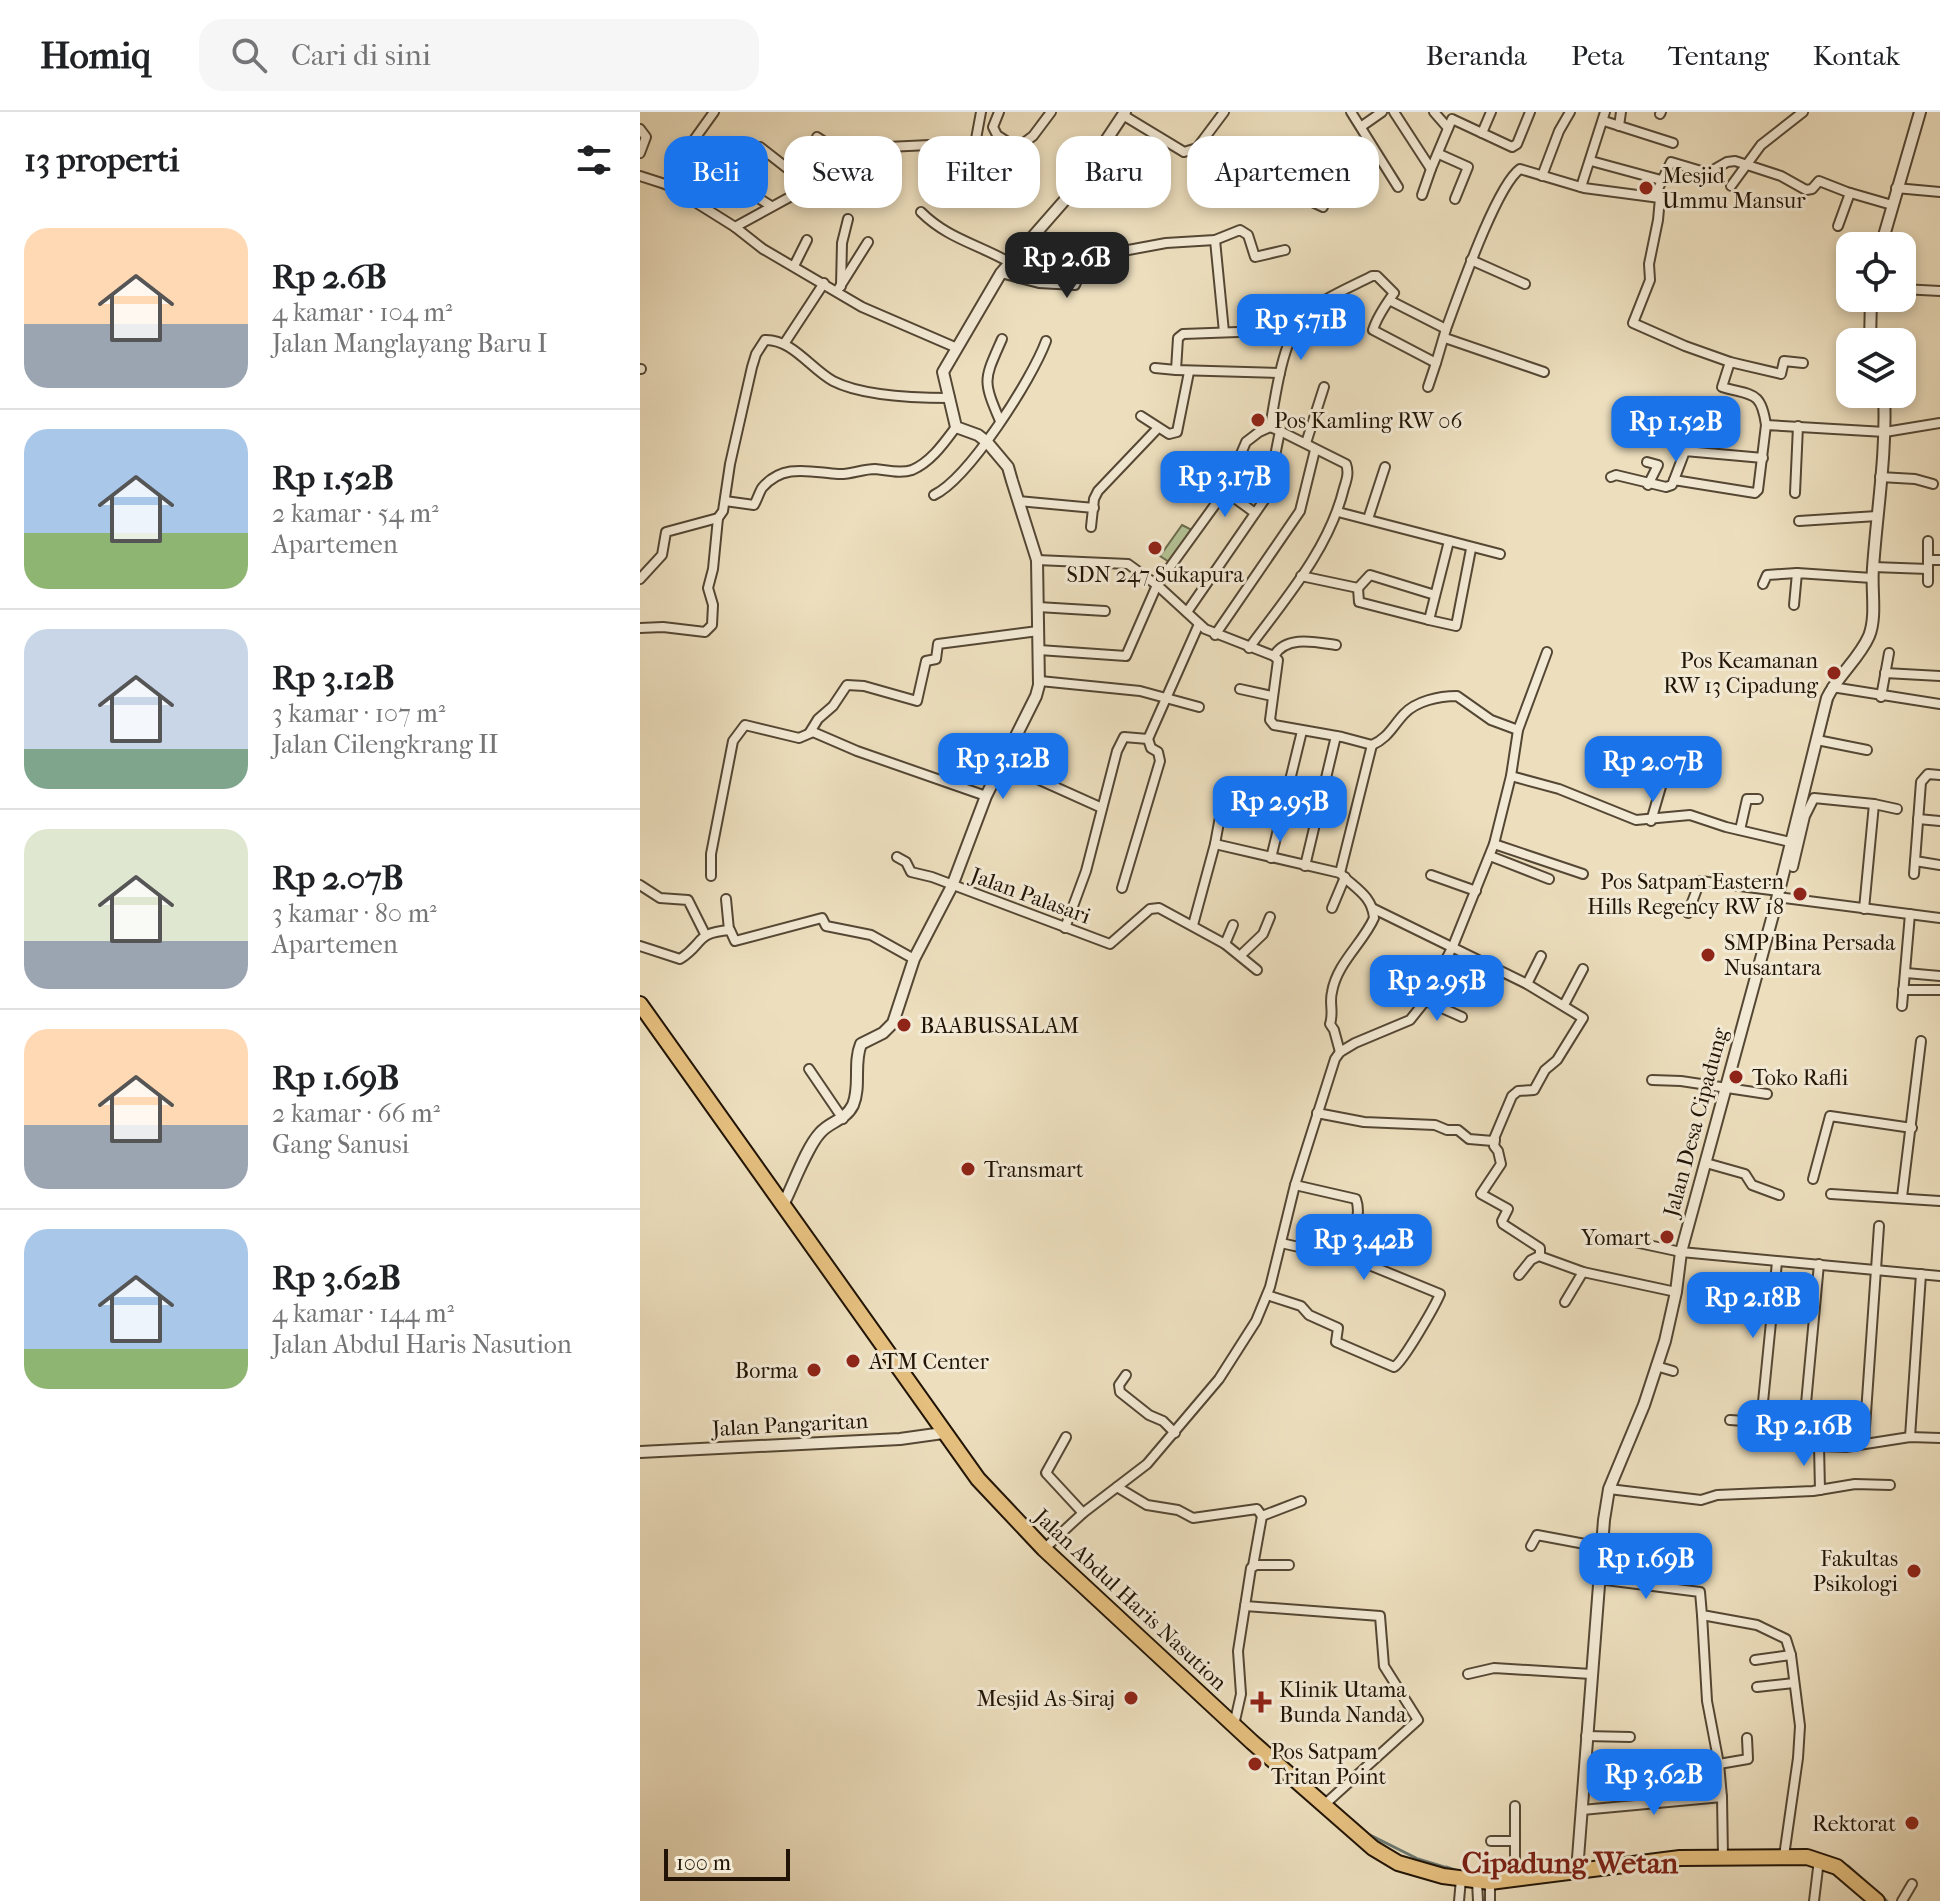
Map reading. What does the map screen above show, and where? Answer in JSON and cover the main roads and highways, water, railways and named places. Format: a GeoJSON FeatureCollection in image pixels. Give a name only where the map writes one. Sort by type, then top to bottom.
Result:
{"type":"FeatureCollection","features":[{"type":"Feature","properties":{"kind":"highway","name":"Jalan Abdul Haris Nasution"},"geometry":{"type":"LineString","coordinates":[[640,1004],[978,1479],[1044,1549],[1234,1725],[1373,1848],[1414,1869],[1476,1881],[1680,1858],[1784,1856],[1827,1863],[1844,1871],[1877,1901]]}},
{"type":"Feature","properties":{"kind":"waterway"},"geometry":{"type":"LineString","coordinates":[[657,185],[664,189]]}},
{"type":"Feature","properties":{"kind":"waterway"},"geometry":{"type":"LineString","coordinates":[[1822,739],[1833,697]]}},
{"type":"Feature","properties":{"kind":"waterway"},"geometry":{"type":"LineString","coordinates":[[960,879],[971,849]]}},
{"type":"Feature","properties":{"kind":"waterway"},"geometry":{"type":"LineString","coordinates":[[1299,1159],[1314,1112]]}},
{"type":"Feature","properties":{"kind":"waterway"},"geometry":{"type":"LineString","coordinates":[[801,1177],[818,1144]]}},
{"type":"Feature","properties":{"kind":"waterway"},"geometry":{"type":"LineString","coordinates":[[1352,1820],[1368,1834],[1416,1858]]}},
{"type":"Feature","properties":{"kind":"waterway"},"geometry":{"type":"LineString","coordinates":[[1418,1859],[1444,1867]]}},
{"type":"Feature","properties":{"kind":"waterway"},"geometry":{"type":"LineString","coordinates":[[1848,1866],[1887,1901]]}},
{"type":"Feature","properties":{"kind":"waterway"},"geometry":{"type":"LineString","coordinates":[[1446,1867],[1458,1871]]}},
{"type":"Feature","properties":{"kind":"waterway"},"geometry":{"type":"LineString","coordinates":[[1477,1873],[1501,1874]]}},
{"type":"Feature","properties":{"kind":"place","name":"Mesjid Ummu Mansur"},"geometry":{"type":"Point","coordinates":[1646,188]}},
{"type":"Feature","properties":{"kind":"place","name":"Pos Kamling RW 06"},"geometry":{"type":"Point","coordinates":[1258,420]}},
{"type":"Feature","properties":{"kind":"place","name":"SDN 247 Sukapura"},"geometry":{"type":"Point","coordinates":[1155,548]}},
{"type":"Feature","properties":{"kind":"place","name":"Pos Keamanan RW 13 Cipadung"},"geometry":{"type":"Point","coordinates":[1834,673]}},
{"type":"Feature","properties":{"kind":"place","name":"Pos Satpam Eastern Hills Regency RW 18"},"geometry":{"type":"Point","coordinates":[1800,894]}},
{"type":"Feature","properties":{"kind":"place","name":"SMP Bina Persada Nusantara"},"geometry":{"type":"Point","coordinates":[1708,955]}},
{"type":"Feature","properties":{"kind":"place","name":"BAABUSSALAM"},"geometry":{"type":"Point","coordinates":[904,1025]}},
{"type":"Feature","properties":{"kind":"place","name":"Toko Rafli"},"geometry":{"type":"Point","coordinates":[1736,1077]}},
{"type":"Feature","properties":{"kind":"place","name":"Transmart"},"geometry":{"type":"Point","coordinates":[968,1169]}},
{"type":"Feature","properties":{"kind":"place","name":"Yomart"},"geometry":{"type":"Point","coordinates":[1667,1237]}},
{"type":"Feature","properties":{"kind":"place","name":"ATM Center"},"geometry":{"type":"Point","coordinates":[853,1361]}},
{"type":"Feature","properties":{"kind":"place","name":"Borma"},"geometry":{"type":"Point","coordinates":[814,1370]}},
{"type":"Feature","properties":{"kind":"place","name":"Fakultas Psikologi"},"geometry":{"type":"Point","coordinates":[1914,1571]}},
{"type":"Feature","properties":{"kind":"place","name":"Mesjid As-Siraj"},"geometry":{"type":"Point","coordinates":[1131,1698]}},
{"type":"Feature","properties":{"kind":"place","name":"Klinik Utama Bunda Nanda"},"geometry":{"type":"Point","coordinates":[1261,1702]}},
{"type":"Feature","properties":{"kind":"place","name":"Pos Satpam Tritan Point"},"geometry":{"type":"Point","coordinates":[1255,1764]}},
{"type":"Feature","properties":{"kind":"place","name":"Rektorat"},"geometry":{"type":"Point","coordinates":[1912,1823]}},
{"type":"Feature","properties":{"kind":"district","name":"Cipadung Wetan"},"geometry":{"type":"Point","coordinates":[1570,1863]}}]}
